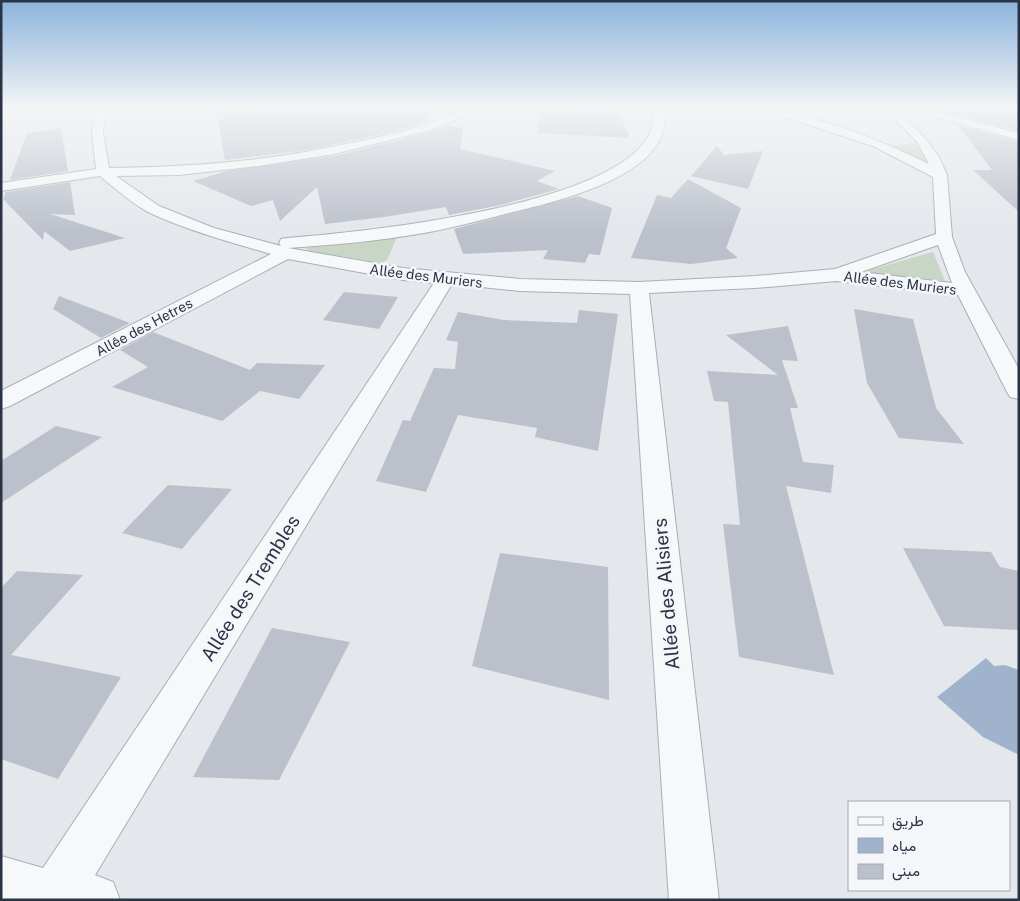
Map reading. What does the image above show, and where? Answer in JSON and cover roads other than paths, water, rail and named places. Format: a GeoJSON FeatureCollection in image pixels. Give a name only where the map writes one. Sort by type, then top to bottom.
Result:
{"type":"FeatureCollection","features":[{"type":"Feature","properties":{"kind":"street"},"geometry":{"type":"LineString","coordinates":[[99,149],[103,172]]}},
{"type":"Feature","properties":{"kind":"street"},"geometry":{"type":"LineString","coordinates":[[1,187],[103,172],[179,171],[259,162],[337,149]]}},
{"type":"Feature","properties":{"kind":"street"},"geometry":{"type":"LineString","coordinates":[[259,245],[364,237],[414,230],[530,204],[606,176],[633,162],[644,149]]}},
{"type":"Feature","properties":{"kind":"street"},"geometry":{"type":"LineString","coordinates":[[888,149],[940,176]]}},
{"type":"Feature","properties":{"kind":"street"},"geometry":{"type":"LineString","coordinates":[[927,149],[933,157],[940,176],[944,236],[964,290],[1019,392]]}},
{"type":"Feature","properties":{"kind":"street"},"geometry":{"type":"LineString","coordinates":[[129,193],[139,186],[179,171]]}},
{"type":"Feature","properties":{"kind":"street","name":"Allée des Muriers"},"geometry":{"type":"LineString","coordinates":[[103,172],[129,193],[154,209],[208,231],[286,253],[399,260],[445,280],[520,285],[639,288],[755,282],[836,275],[964,290]]}},
{"type":"Feature","properties":{"kind":"street"},"geometry":{"type":"LineString","coordinates":[[399,260],[401,242],[414,230]]}},
{"type":"Feature","properties":{"kind":"street","name":"Allée des Muriers"},"geometry":{"type":"LineString","coordinates":[[836,275],[944,236]]}},
{"type":"Feature","properties":{"kind":"street","name":"Allêe des Hetres"},"geometry":{"type":"LineString","coordinates":[[1,402],[286,253]]}},
{"type":"Feature","properties":{"kind":"street","name":"Allée des Trembles"},"geometry":{"type":"LineString","coordinates":[[75,898],[445,280]]}},
{"type":"Feature","properties":{"kind":"street","name":"Allée des Alisiers"},"geometry":{"type":"LineString","coordinates":[[639,288],[694,900]]}},
{"type":"Feature","properties":{"kind":"street"},"geometry":{"type":"LineString","coordinates":[[1,881],[75,898]]}},
{"type":"Feature","properties":{"kind":"water"},"geometry":{"type":"Polygon","coordinates":[[[986,658],[994,666],[1005,665],[1019,670],[1019,755],[983,737],[937,697],[986,658]]]}}]}
